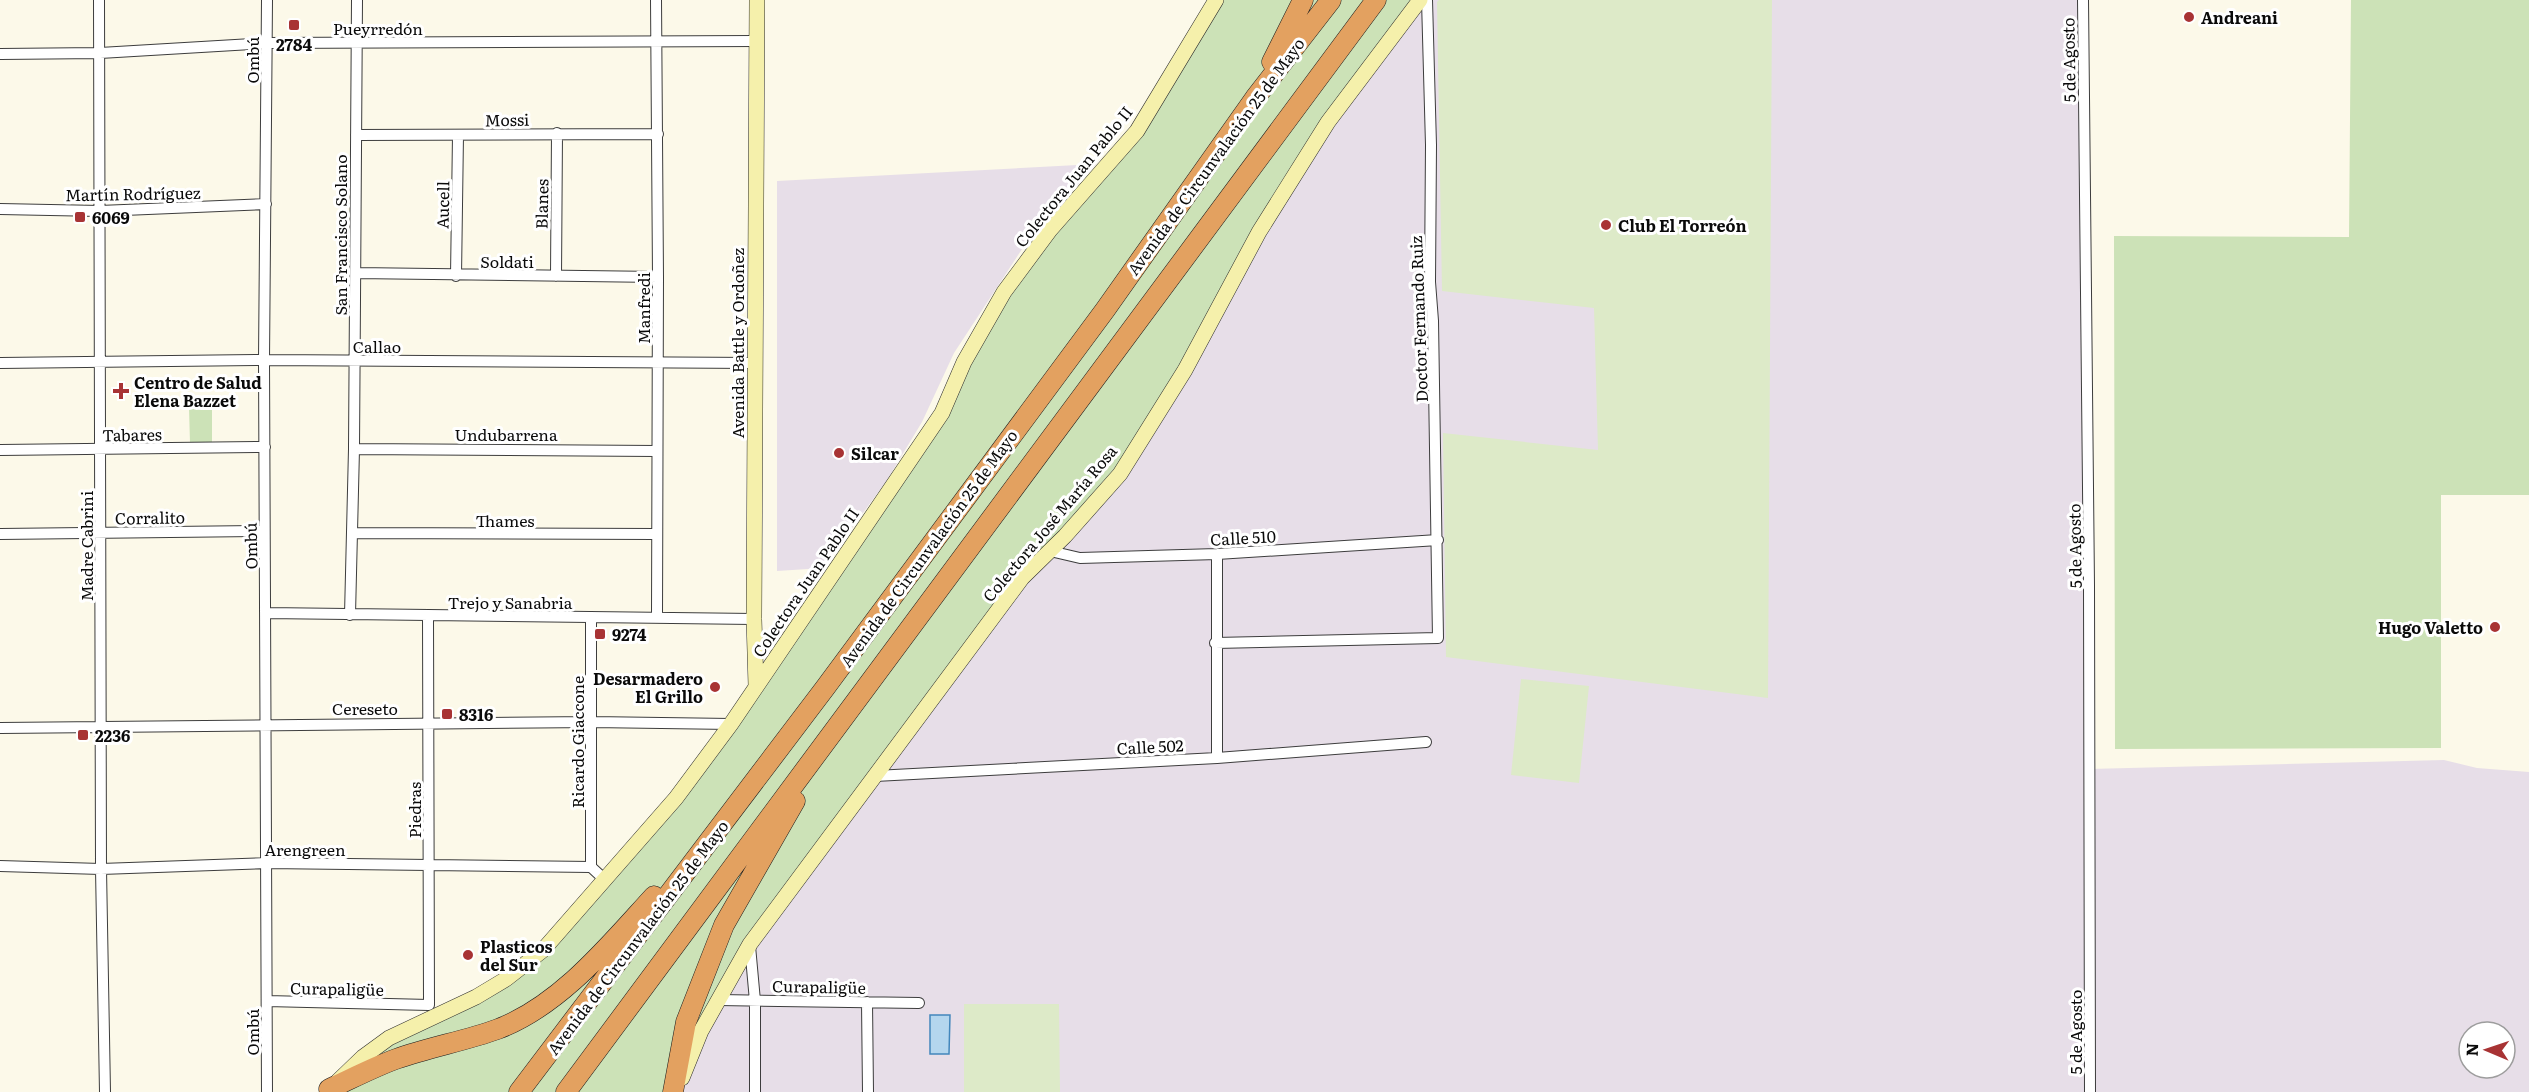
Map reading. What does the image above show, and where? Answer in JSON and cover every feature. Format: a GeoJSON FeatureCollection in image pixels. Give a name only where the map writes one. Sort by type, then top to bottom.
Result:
{"type":"FeatureCollection","features":[{"type":"Feature","properties":{"kind":"highway"},"geometry":{"type":"LineString","coordinates":[[1255,98],[1303,0]]}},
{"type":"Feature","properties":{"kind":"highway","name":"Avenida de Circunvalación 25 de Mayo"},"geometry":{"type":"LineString","coordinates":[[566,1092],[1376,0]]}},
{"type":"Feature","properties":{"kind":"highway","name":"Avenida de Circunvalación 25 de Mayo"},"geometry":{"type":"LineString","coordinates":[[519,1092],[733,810],[1105,310],[1255,98],[1326,4]]}},
{"type":"Feature","properties":{"kind":"highway"},"geometry":{"type":"LineString","coordinates":[[674,1092],[686,1023],[724,925],[754,870],[789,815],[812,763]]}},
{"type":"Feature","properties":{"kind":"highway"},"geometry":{"type":"LineString","coordinates":[[328,1090],[393,1060],[499,1029],[545,1001],[575,979],[611,945],[733,810]]}},
{"type":"Feature","properties":{"kind":"main road","name":"Avenida Battle y Ordoñez"},"geometry":{"type":"LineString","coordinates":[[756,686],[754,619],[757,0]]}},
{"type":"Feature","properties":{"kind":"main road","name":"Colectora Juan Pablo II"},"geometry":{"type":"LineString","coordinates":[[328,1090],[363,1057],[389,1038],[434,1010],[476,997],[506,979],[543,950],[676,798],[731,724],[942,413],[964,362],[1004,292],[1050,230],[1137,131],[1216,0]]}},
{"type":"Feature","properties":{"kind":"main road","name":"Colectora José María Rosa"},"geometry":{"type":"LineString","coordinates":[[674,1092],[701,1031],[750,944],[1022,578],[1050,551],[1120,474],[1185,370],[1259,232],[1328,122],[1420,0]]}},
{"type":"Feature","properties":{"kind":"street","name":"Madre Cabrini"},"geometry":{"type":"LineString","coordinates":[[99,0],[101,869],[105,1092]]}},
{"type":"Feature","properties":{"kind":"street","name":"Ombú"},"geometry":{"type":"LineString","coordinates":[[267,0],[264,360],[267,1092]]}},
{"type":"Feature","properties":{"kind":"street","name":"San Francisco Solano"},"geometry":{"type":"LineString","coordinates":[[350,615],[354,449],[357,0]]}},
{"type":"Feature","properties":{"kind":"street","name":"Manfredi"},"geometry":{"type":"LineString","coordinates":[[656,0],[657,617]]}},
{"type":"Feature","properties":{"kind":"street","name":"Doctor Fernando Ruiz"},"geometry":{"type":"LineString","coordinates":[[1215,643],[1438,638],[1438,540],[1430,282],[1431,145],[1426,0]]}},
{"type":"Feature","properties":{"kind":"street","name":"5 de Agosto"},"geometry":{"type":"LineString","coordinates":[[2083,0],[2089,585],[2090,1092]]}},
{"type":"Feature","properties":{"kind":"street","name":"Pueyrredón"},"geometry":{"type":"LineString","coordinates":[[0,54],[100,53],[267,43],[757,41]]}},
{"type":"Feature","properties":{"kind":"street","name":"Blanes"},"geometry":{"type":"LineString","coordinates":[[556,276],[557,133]]}},
{"type":"Feature","properties":{"kind":"street","name":"Mossi"},"geometry":{"type":"LineString","coordinates":[[356,135],[658,134]]}},
{"type":"Feature","properties":{"kind":"street","name":"Aucell"},"geometry":{"type":"LineString","coordinates":[[456,276],[458,135]]}},
{"type":"Feature","properties":{"kind":"street","name":"Martín Rodríguez"},"geometry":{"type":"LineString","coordinates":[[0,209],[100,211],[266,204]]}},
{"type":"Feature","properties":{"kind":"street","name":"Soldati"},"geometry":{"type":"LineString","coordinates":[[356,273],[658,277]]}},
{"type":"Feature","properties":{"kind":"street","name":"Callao"},"geometry":{"type":"LineString","coordinates":[[0,363],[264,360],[755,363]]}},
{"type":"Feature","properties":{"kind":"street","name":"Tabares"},"geometry":{"type":"LineString","coordinates":[[0,450],[265,447]]}},
{"type":"Feature","properties":{"kind":"street","name":"Undubarrena"},"geometry":{"type":"LineString","coordinates":[[354,449],[657,451]]}},
{"type":"Feature","properties":{"kind":"street","name":"Corralito"},"geometry":{"type":"LineString","coordinates":[[0,534],[264,531]]}},
{"type":"Feature","properties":{"kind":"street","name":"Thames"},"geometry":{"type":"LineString","coordinates":[[353,534],[657,534]]}},
{"type":"Feature","properties":{"kind":"street","name":"Calle 510"},"geometry":{"type":"LineString","coordinates":[[1050,551],[1080,558],[1217,554],[1438,540]]}},
{"type":"Feature","properties":{"kind":"street"},"geometry":{"type":"LineString","coordinates":[[1217,554],[1215,643],[1217,758]]}},
{"type":"Feature","properties":{"kind":"street","name":"Trejo y Sanabria"},"geometry":{"type":"LineString","coordinates":[[266,613],[754,619]]}},
{"type":"Feature","properties":{"kind":"street","name":"Piedras"},"geometry":{"type":"LineString","coordinates":[[428,616],[429,865],[434,1010]]}},
{"type":"Feature","properties":{"kind":"street","name":"Ricardo Giaccone"},"geometry":{"type":"LineString","coordinates":[[591,617],[591,867]]}},
{"type":"Feature","properties":{"kind":"street","name":"Cereseto"},"geometry":{"type":"LineString","coordinates":[[0,728],[592,722],[731,724]]}},
{"type":"Feature","properties":{"kind":"street","name":"Calle 502"},"geometry":{"type":"LineString","coordinates":[[875,777],[1217,758],[1425,742]]}},
{"type":"Feature","properties":{"kind":"street","name":"Arengreen"},"geometry":{"type":"LineString","coordinates":[[0,866],[101,869],[267,863],[591,867]]}},
{"type":"Feature","properties":{"kind":"street"},"geometry":{"type":"LineString","coordinates":[[591,867],[604,879]]}},
{"type":"Feature","properties":{"kind":"street"},"geometry":{"type":"LineString","coordinates":[[750,944],[755,1001],[755,1092]]}},
{"type":"Feature","properties":{"kind":"street","name":"Curapaligüe"},"geometry":{"type":"LineString","coordinates":[[719,999],[919,1003]]}},
{"type":"Feature","properties":{"kind":"street","name":"Curapaligüe"},"geometry":{"type":"LineString","coordinates":[[267,1001],[434,1010]]}},
{"type":"Feature","properties":{"kind":"street"},"geometry":{"type":"LineString","coordinates":[[867,1002],[868,1092]]}},
{"type":"Feature","properties":{"kind":"shaded area"},"geometry":{"type":"Polygon","coordinates":[[[1420,0],[2083,0],[2089,769],[2444,760],[2477,768],[2529,772],[2529,1092],[676,1092],[734,972],[1259,232],[1420,0]]]}},
{"type":"Feature","properties":{"kind":"shaded area","name":"Silcar"},"geometry":{"type":"Polygon","coordinates":[[[1096,164],[1024,246],[954,353],[922,422],[887,480],[823,568],[777,571],[777,181],[1096,164]]]}},
{"type":"Feature","properties":{"kind":"green space"},"geometry":{"type":"Polygon","coordinates":[[[1216,0],[1420,0],[1328,122],[1120,474],[1022,578],[750,944],[676,1092],[326,1092],[363,1057],[506,979],[676,798],[942,413],[1004,292],[1137,131],[1216,0]]]}},
{"type":"Feature","properties":{"kind":"green space"},"geometry":{"type":"Polygon","coordinates":[[[1439,0],[1772,0],[1768,698],[1446,657],[1443,433],[1598,450],[1594,308],[1442,291],[1437,2],[1439,0]]]}},
{"type":"Feature","properties":{"kind":"green space"},"geometry":{"type":"Polygon","coordinates":[[[2351,0],[2529,0],[2529,495],[2441,495],[2441,748],[2115,749],[2114,236],[2349,237],[2351,0]]]}},
{"type":"Feature","properties":{"kind":"green space"},"geometry":{"type":"Polygon","coordinates":[[[189,408],[212,408],[212,442],[190,443],[189,408]]]}},
{"type":"Feature","properties":{"kind":"green space"},"geometry":{"type":"Polygon","coordinates":[[[1521,679],[1589,686],[1579,783],[1511,775],[1521,679]]]}},
{"type":"Feature","properties":{"kind":"green space"},"geometry":{"type":"Polygon","coordinates":[[[964,1004],[1059,1004],[1060,1092],[964,1092],[964,1004]]]}},
{"type":"Feature","properties":{"kind":"water"},"geometry":{"type":"Polygon","coordinates":[[[930,1015],[950,1015],[949,1054],[930,1054],[930,1015]]]}},
{"type":"Feature","properties":{"kind":"place","name":"Andreani"},"geometry":{"type":"Point","coordinates":[2189,17]}},
{"type":"Feature","properties":{"kind":"place","name":"2784"},"geometry":{"type":"Point","coordinates":[294,25]}},
{"type":"Feature","properties":{"kind":"place","name":"6069"},"geometry":{"type":"Point","coordinates":[80,217]}},
{"type":"Feature","properties":{"kind":"place","name":"Club El Torreón"},"geometry":{"type":"Point","coordinates":[1606,225]}},
{"type":"Feature","properties":{"kind":"place","name":"Centro de Salud Elena Bazzet"},"geometry":{"type":"Point","coordinates":[121,391]}},
{"type":"Feature","properties":{"kind":"place","name":"Silcar"},"geometry":{"type":"Point","coordinates":[839,453]}},
{"type":"Feature","properties":{"kind":"place","name":"Hugo Valetto"},"geometry":{"type":"Point","coordinates":[2495,627]}},
{"type":"Feature","properties":{"kind":"place","name":"9274"},"geometry":{"type":"Point","coordinates":[600,634]}},
{"type":"Feature","properties":{"kind":"place","name":"Desarmadero El Grillo"},"geometry":{"type":"Point","coordinates":[715,687]}},
{"type":"Feature","properties":{"kind":"place","name":"8316"},"geometry":{"type":"Point","coordinates":[447,714]}},
{"type":"Feature","properties":{"kind":"place","name":"2236"},"geometry":{"type":"Point","coordinates":[83,735]}},
{"type":"Feature","properties":{"kind":"place","name":"Plasticos del Sur"},"geometry":{"type":"Point","coordinates":[468,955]}}]}
